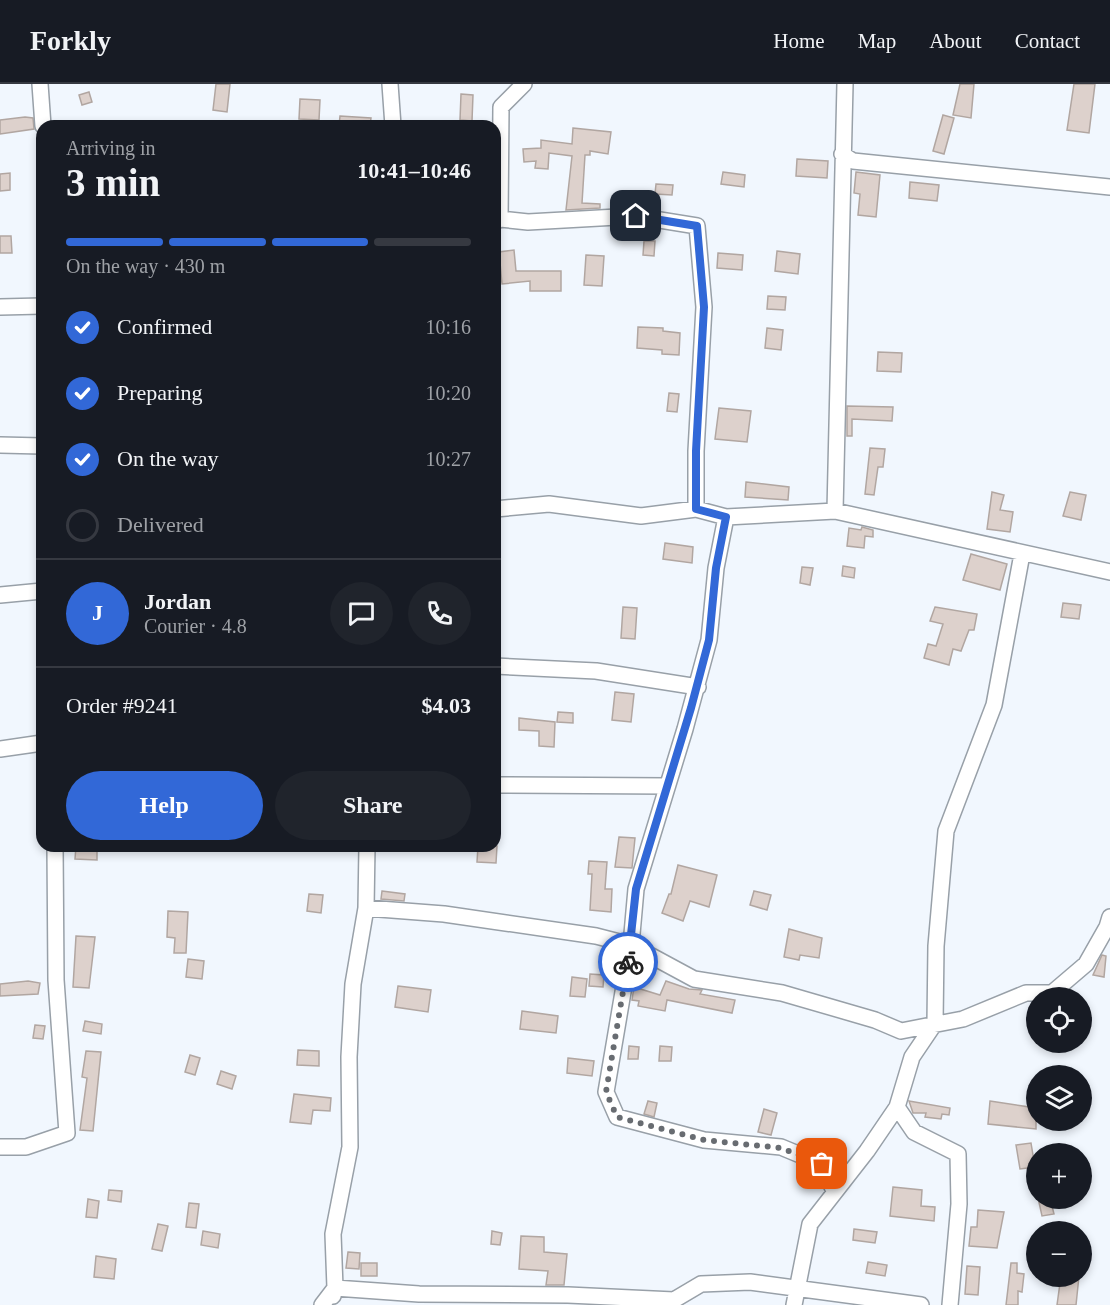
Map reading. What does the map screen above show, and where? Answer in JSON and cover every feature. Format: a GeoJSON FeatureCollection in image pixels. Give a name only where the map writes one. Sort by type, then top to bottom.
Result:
{"type":"FeatureCollection","features":[{"type":"Feature","properties":{"kind":"street"},"geometry":{"type":"LineString","coordinates":[[40,84],[43,120]]}},
{"type":"Feature","properties":{"kind":"street"},"geometry":{"type":"LineString","coordinates":[[390,84],[393,120]]}},
{"type":"Feature","properties":{"kind":"street"},"geometry":{"type":"LineString","coordinates":[[501,120],[501,107],[524,84]]}},
{"type":"Feature","properties":{"kind":"street"},"geometry":{"type":"LineString","coordinates":[[835,511],[845,84]]}},
{"type":"Feature","properties":{"kind":"street"},"geometry":{"type":"LineString","coordinates":[[842,154],[853,161],[1110,187]]}},
{"type":"Feature","properties":{"kind":"street"},"geometry":{"type":"LineString","coordinates":[[501,220],[528,222],[636,216],[697,226],[704,307],[696,451],[696,509]]}},
{"type":"Feature","properties":{"kind":"street"},"geometry":{"type":"LineString","coordinates":[[0,307],[36,306]]}},
{"type":"Feature","properties":{"kind":"street"},"geometry":{"type":"LineString","coordinates":[[0,446],[36,446]]}},
{"type":"Feature","properties":{"kind":"street"},"geometry":{"type":"LineString","coordinates":[[501,508],[549,504],[641,516],[696,509],[726,517],[835,511],[1110,572]]}},
{"type":"Feature","properties":{"kind":"street"},"geometry":{"type":"LineString","coordinates":[[726,517],[716,568],[709,640],[698,687],[636,889],[631,945],[606,1092],[617,1117],[704,1140],[781,1148],[822,1164],[834,1191]]}},
{"type":"Feature","properties":{"kind":"street"},"geometry":{"type":"LineString","coordinates":[[796,1298],[810,1224],[867,1151],[897,1107],[912,1057],[935,1023],[936,946],[946,831],[994,705],[1022,554]]}},
{"type":"Feature","properties":{"kind":"street"},"geometry":{"type":"LineString","coordinates":[[0,595],[36,592]]}},
{"type":"Feature","properties":{"kind":"street"},"geometry":{"type":"LineString","coordinates":[[501,666],[596,671],[698,687]]}},
{"type":"Feature","properties":{"kind":"street"},"geometry":{"type":"LineString","coordinates":[[0,749],[36,744]]}},
{"type":"Feature","properties":{"kind":"street"},"geometry":{"type":"LineString","coordinates":[[501,785],[667,786]]}},
{"type":"Feature","properties":{"kind":"street"},"geometry":{"type":"LineString","coordinates":[[0,1147],[26,1148],[67,1133],[56,980],[55,852]]}},
{"type":"Feature","properties":{"kind":"street"},"geometry":{"type":"LineString","coordinates":[[330,1305],[335,1287],[333,1234],[350,1147],[349,1057],[353,984],[366,908],[367,852]]}},
{"type":"Feature","properties":{"kind":"street"},"geometry":{"type":"LineString","coordinates":[[366,908],[444,914],[596,936],[631,945],[694,979],[782,993],[875,1020],[901,1031],[963,1018],[1026,993],[1052,993],[1086,964],[1109,924]]}},
{"type":"Feature","properties":{"kind":"street"},"geometry":{"type":"LineString","coordinates":[[901,1031],[912,1057]]}},
{"type":"Feature","properties":{"kind":"street"},"geometry":{"type":"LineString","coordinates":[[897,1107],[914,1132],[958,1154],[959,1204],[950,1305]]}},
{"type":"Feature","properties":{"kind":"street"},"geometry":{"type":"LineString","coordinates":[[335,1287],[419,1294],[568,1300],[674,1300],[701,1284],[750,1282],[796,1298],[921,1305]]}},
{"type":"Feature","properties":{"kind":"street"},"geometry":{"type":"LineString","coordinates":[[322,1305],[335,1287]]}},
{"type":"Feature","properties":{"kind":"building"},"geometry":{"type":"Polygon","coordinates":[[[216,84],[230,84],[227,112],[213,110],[216,84]]]}},
{"type":"Feature","properties":{"kind":"building"},"geometry":{"type":"Polygon","coordinates":[[[960,84],[974,84],[971,118],[953,115],[960,84]]]}},
{"type":"Feature","properties":{"kind":"building"},"geometry":{"type":"Polygon","coordinates":[[[1074,84],[1095,84],[1089,133],[1067,130],[1074,84]]]}},
{"type":"Feature","properties":{"kind":"building"},"geometry":{"type":"Polygon","coordinates":[[[89,92],[92,102],[82,105],[79,95],[89,92]]]}},
{"type":"Feature","properties":{"kind":"building"},"geometry":{"type":"Polygon","coordinates":[[[461,94],[473,95],[472,120],[460,120],[461,94]]]}},
{"type":"Feature","properties":{"kind":"building"},"geometry":{"type":"Polygon","coordinates":[[[300,99],[320,100],[319,120],[299,119],[300,99]]]}},
{"type":"Feature","properties":{"kind":"building"},"geometry":{"type":"Polygon","coordinates":[[[943,115],[954,118],[944,154],[933,151],[943,115]]]}},
{"type":"Feature","properties":{"kind":"building"},"geometry":{"type":"Polygon","coordinates":[[[340,116],[371,118],[371,120],[340,120],[340,116]]]}},
{"type":"Feature","properties":{"kind":"building"},"geometry":{"type":"Polygon","coordinates":[[[33,118],[34,129],[0,134],[0,120],[33,118]]]}},
{"type":"Feature","properties":{"kind":"building"},"geometry":{"type":"Polygon","coordinates":[[[573,128],[611,132],[608,154],[590,151],[590,155],[585,155],[582,203],[600,204],[600,208],[566,210],[572,156],[549,153],[548,169],[535,168],[536,161],[524,162],[523,149],[541,148],[541,140],[572,144],[573,128]]]}},
{"type":"Feature","properties":{"kind":"building"},"geometry":{"type":"Polygon","coordinates":[[[797,159],[828,161],[827,178],[796,176],[797,159]]]}},
{"type":"Feature","properties":{"kind":"building"},"geometry":{"type":"Polygon","coordinates":[[[723,172],[745,175],[744,187],[721,184],[723,172]]]}},
{"type":"Feature","properties":{"kind":"building"},"geometry":{"type":"Polygon","coordinates":[[[856,172],[880,175],[876,217],[858,215],[860,194],[854,193],[856,172]]]}},
{"type":"Feature","properties":{"kind":"building"},"geometry":{"type":"Polygon","coordinates":[[[10,173],[10,190],[0,191],[0,174],[10,173]]]}},
{"type":"Feature","properties":{"kind":"building"},"geometry":{"type":"Polygon","coordinates":[[[910,182],[939,185],[937,201],[909,198],[910,182]]]}},
{"type":"Feature","properties":{"kind":"building"},"geometry":{"type":"Polygon","coordinates":[[[656,184],[673,185],[672,195],[655,194],[656,184]]]}},
{"type":"Feature","properties":{"kind":"building"},"geometry":{"type":"Polygon","coordinates":[[[0,236],[11,236],[12,253],[0,253],[0,236]]]}},
{"type":"Feature","properties":{"kind":"building"},"geometry":{"type":"Polygon","coordinates":[[[644,241],[655,241],[654,256],[643,255],[644,241]]]}},
{"type":"Feature","properties":{"kind":"building"},"geometry":{"type":"Polygon","coordinates":[[[514,250],[516,271],[561,271],[561,291],[530,291],[530,281],[502,284],[501,252],[514,250]]]}},
{"type":"Feature","properties":{"kind":"building"},"geometry":{"type":"Polygon","coordinates":[[[777,251],[800,254],[798,274],[775,271],[777,251]]]}},
{"type":"Feature","properties":{"kind":"building"},"geometry":{"type":"Polygon","coordinates":[[[718,253],[743,255],[742,270],[717,268],[718,253]]]}},
{"type":"Feature","properties":{"kind":"building"},"geometry":{"type":"Polygon","coordinates":[[[586,255],[604,256],[602,286],[584,285],[586,255]]]}},
{"type":"Feature","properties":{"kind":"building"},"geometry":{"type":"Polygon","coordinates":[[[768,296],[786,297],[785,310],[767,309],[768,296]]]}},
{"type":"Feature","properties":{"kind":"building"},"geometry":{"type":"Polygon","coordinates":[[[638,327],[663,328],[663,331],[680,333],[679,355],[662,354],[662,350],[637,348],[638,327]]]}},
{"type":"Feature","properties":{"kind":"building"},"geometry":{"type":"Polygon","coordinates":[[[767,328],[783,330],[781,350],[765,348],[767,328]]]}},
{"type":"Feature","properties":{"kind":"building"},"geometry":{"type":"Polygon","coordinates":[[[878,352],[902,353],[901,372],[877,371],[878,352]]]}},
{"type":"Feature","properties":{"kind":"building"},"geometry":{"type":"Polygon","coordinates":[[[669,393],[679,394],[677,412],[667,411],[669,393]]]}},
{"type":"Feature","properties":{"kind":"building"},"geometry":{"type":"Polygon","coordinates":[[[847,406],[893,407],[892,421],[852,419],[852,436],[847,436],[847,406]]]}},
{"type":"Feature","properties":{"kind":"building"},"geometry":{"type":"Polygon","coordinates":[[[719,408],[751,411],[747,442],[715,439],[719,408]]]}},
{"type":"Feature","properties":{"kind":"building"},"geometry":{"type":"Polygon","coordinates":[[[870,448],[885,449],[883,467],[878,467],[874,495],[865,494],[870,448]]]}},
{"type":"Feature","properties":{"kind":"building"},"geometry":{"type":"Polygon","coordinates":[[[746,482],[789,487],[788,500],[745,497],[746,482]]]}},
{"type":"Feature","properties":{"kind":"building"},"geometry":{"type":"Polygon","coordinates":[[[992,492],[1004,495],[1000,510],[1013,512],[1010,532],[987,529],[992,492]]]}},
{"type":"Feature","properties":{"kind":"building"},"geometry":{"type":"Polygon","coordinates":[[[1070,492],[1086,495],[1081,520],[1063,516],[1070,492]]]}},
{"type":"Feature","properties":{"kind":"building"},"geometry":{"type":"Polygon","coordinates":[[[862,527],[873,530],[873,537],[865,536],[864,548],[847,546],[849,528],[861,530],[862,527]]]}},
{"type":"Feature","properties":{"kind":"building"},"geometry":{"type":"Polygon","coordinates":[[[665,543],[693,547],[692,563],[663,559],[665,543]]]}},
{"type":"Feature","properties":{"kind":"building"},"geometry":{"type":"Polygon","coordinates":[[[971,554],[1007,564],[1000,590],[963,580],[971,554]]]}},
{"type":"Feature","properties":{"kind":"building"},"geometry":{"type":"Polygon","coordinates":[[[843,566],[855,568],[854,578],[842,576],[843,566]]]}},
{"type":"Feature","properties":{"kind":"building"},"geometry":{"type":"Polygon","coordinates":[[[802,567],[813,568],[810,585],[800,583],[802,567]]]}},
{"type":"Feature","properties":{"kind":"building"},"geometry":{"type":"Polygon","coordinates":[[[1063,603],[1081,605],[1079,619],[1061,617],[1063,603]]]}},
{"type":"Feature","properties":{"kind":"building"},"geometry":{"type":"Polygon","coordinates":[[[623,607],[637,608],[635,639],[621,638],[623,607]]]}},
{"type":"Feature","properties":{"kind":"building"},"geometry":{"type":"Polygon","coordinates":[[[935,607],[977,614],[974,630],[969,630],[961,651],[953,649],[949,665],[924,658],[928,644],[936,646],[943,624],[930,621],[935,607]]]}},
{"type":"Feature","properties":{"kind":"building"},"geometry":{"type":"Polygon","coordinates":[[[615,692],[634,694],[631,722],[612,720],[615,692]]]}},
{"type":"Feature","properties":{"kind":"building"},"geometry":{"type":"Polygon","coordinates":[[[558,712],[573,713],[573,723],[557,722],[558,712]]]}},
{"type":"Feature","properties":{"kind":"building"},"geometry":{"type":"Polygon","coordinates":[[[519,718],[555,722],[554,747],[539,746],[539,731],[519,730],[519,718]]]}},
{"type":"Feature","properties":{"kind":"building"},"geometry":{"type":"Polygon","coordinates":[[[619,837],[635,838],[632,868],[615,867],[619,837]]]}},
{"type":"Feature","properties":{"kind":"building"},"geometry":{"type":"Polygon","coordinates":[[[76,852],[97,852],[97,860],[75,859],[76,852]]]}},
{"type":"Feature","properties":{"kind":"building"},"geometry":{"type":"Polygon","coordinates":[[[478,852],[497,852],[496,863],[477,862],[478,852]]]}},
{"type":"Feature","properties":{"kind":"building"},"geometry":{"type":"Polygon","coordinates":[[[589,861],[607,862],[605,889],[612,889],[611,912],[590,910],[592,874],[588,874],[589,861]]]}},
{"type":"Feature","properties":{"kind":"building"},"geometry":{"type":"Polygon","coordinates":[[[678,865],[717,875],[709,907],[690,901],[683,921],[662,913],[669,894],[671,894],[678,865]]]}},
{"type":"Feature","properties":{"kind":"building"},"geometry":{"type":"Polygon","coordinates":[[[382,891],[405,894],[404,901],[381,899],[382,891]]]}},
{"type":"Feature","properties":{"kind":"building"},"geometry":{"type":"Polygon","coordinates":[[[754,891],[771,895],[767,910],[750,905],[754,891]]]}},
{"type":"Feature","properties":{"kind":"building"},"geometry":{"type":"Polygon","coordinates":[[[309,894],[323,895],[321,913],[307,911],[309,894]]]}},
{"type":"Feature","properties":{"kind":"building"},"geometry":{"type":"Polygon","coordinates":[[[168,911],[188,912],[186,953],[174,953],[175,938],[167,937],[168,911]]]}},
{"type":"Feature","properties":{"kind":"building"},"geometry":{"type":"Polygon","coordinates":[[[789,929],[822,938],[819,958],[800,955],[799,960],[784,957],[789,929]]]}},
{"type":"Feature","properties":{"kind":"building"},"geometry":{"type":"Polygon","coordinates":[[[76,936],[95,937],[89,988],[73,987],[76,936]]]}},
{"type":"Feature","properties":{"kind":"building"},"geometry":{"type":"Polygon","coordinates":[[[1102,955],[1106,956],[1104,977],[1093,975],[1102,955]]]}},
{"type":"Feature","properties":{"kind":"building"},"geometry":{"type":"Polygon","coordinates":[[[188,959],[204,961],[202,979],[186,977],[188,959]]]}},
{"type":"Feature","properties":{"kind":"building"},"geometry":{"type":"Polygon","coordinates":[[[590,974],[604,975],[603,987],[589,986],[590,974]]]}},
{"type":"Feature","properties":{"kind":"building"},"geometry":{"type":"Polygon","coordinates":[[[572,977],[587,979],[585,997],[570,996],[572,977]]]}},
{"type":"Feature","properties":{"kind":"building"},"geometry":{"type":"Polygon","coordinates":[[[28,981],[40,983],[38,994],[0,996],[0,984],[28,981]]]}},
{"type":"Feature","properties":{"kind":"building"},"geometry":{"type":"Polygon","coordinates":[[[666,981],[689,989],[702,990],[700,994],[735,1000],[732,1013],[667,1000],[665,1011],[638,1006],[639,1001],[632,1000],[634,987],[660,995],[666,981]]]}},
{"type":"Feature","properties":{"kind":"building"},"geometry":{"type":"Polygon","coordinates":[[[398,986],[431,990],[428,1012],[395,1007],[398,986]]]}},
{"type":"Feature","properties":{"kind":"building"},"geometry":{"type":"Polygon","coordinates":[[[522,1011],[558,1016],[556,1033],[520,1029],[522,1011]]]}},
{"type":"Feature","properties":{"kind":"building"},"geometry":{"type":"Polygon","coordinates":[[[85,1021],[102,1024],[101,1034],[83,1031],[85,1021]]]}},
{"type":"Feature","properties":{"kind":"building"},"geometry":{"type":"Polygon","coordinates":[[[35,1025],[45,1026],[43,1039],[33,1038],[35,1025]]]}},
{"type":"Feature","properties":{"kind":"building"},"geometry":{"type":"Polygon","coordinates":[[[629,1046],[639,1047],[638,1059],[628,1059],[629,1046]]]}},
{"type":"Feature","properties":{"kind":"building"},"geometry":{"type":"Polygon","coordinates":[[[660,1046],[672,1047],[671,1061],[659,1061],[660,1046]]]}},
{"type":"Feature","properties":{"kind":"building"},"geometry":{"type":"Polygon","coordinates":[[[298,1050],[319,1051],[319,1066],[297,1065],[298,1050]]]}},
{"type":"Feature","properties":{"kind":"building"},"geometry":{"type":"Polygon","coordinates":[[[86,1051],[101,1052],[93,1131],[80,1130],[87,1078],[82,1077],[86,1051]]]}},
{"type":"Feature","properties":{"kind":"building"},"geometry":{"type":"Polygon","coordinates":[[[190,1055],[200,1058],[195,1075],[185,1072],[190,1055]]]}},
{"type":"Feature","properties":{"kind":"building"},"geometry":{"type":"Polygon","coordinates":[[[568,1058],[594,1061],[592,1076],[567,1073],[568,1058]]]}},
{"type":"Feature","properties":{"kind":"building"},"geometry":{"type":"Polygon","coordinates":[[[221,1071],[236,1076],[232,1089],[217,1084],[221,1071]]]}},
{"type":"Feature","properties":{"kind":"building"},"geometry":{"type":"Polygon","coordinates":[[[294,1094],[331,1098],[330,1111],[313,1110],[311,1124],[290,1122],[294,1094]]]}},
{"type":"Feature","properties":{"kind":"building"},"geometry":{"type":"Polygon","coordinates":[[[648,1101],[657,1103],[654,1117],[644,1114],[648,1101]]]}},
{"type":"Feature","properties":{"kind":"building"},"geometry":{"type":"Polygon","coordinates":[[[909,1101],[950,1108],[949,1115],[942,1114],[941,1119],[925,1117],[926,1113],[913,1113],[909,1101]]]}},
{"type":"Feature","properties":{"kind":"building"},"geometry":{"type":"Polygon","coordinates":[[[990,1101],[1026,1106],[1026,1128],[988,1124],[990,1101]]]}},
{"type":"Feature","properties":{"kind":"building"},"geometry":{"type":"Polygon","coordinates":[[[764,1109],[777,1113],[771,1135],[758,1132],[764,1109]]]}},
{"type":"Feature","properties":{"kind":"building"},"geometry":{"type":"Polygon","coordinates":[[[1026,1144],[1026,1168],[1020,1169],[1016,1145],[1026,1144]]]}},
{"type":"Feature","properties":{"kind":"building"},"geometry":{"type":"Polygon","coordinates":[[[893,1187],[922,1190],[921,1206],[935,1207],[934,1221],[890,1216],[893,1187]]]}},
{"type":"Feature","properties":{"kind":"building"},"geometry":{"type":"Polygon","coordinates":[[[109,1190],[122,1191],[121,1202],[108,1200],[109,1190]]]}},
{"type":"Feature","properties":{"kind":"building"},"geometry":{"type":"Polygon","coordinates":[[[88,1199],[99,1201],[97,1218],[86,1217],[88,1199]]]}},
{"type":"Feature","properties":{"kind":"building"},"geometry":{"type":"Polygon","coordinates":[[[189,1203],[199,1204],[196,1228],[186,1227],[189,1203]]]}},
{"type":"Feature","properties":{"kind":"building"},"geometry":{"type":"Polygon","coordinates":[[[1040,1209],[1053,1209],[1054,1214],[1042,1216],[1040,1209]]]}},
{"type":"Feature","properties":{"kind":"building"},"geometry":{"type":"Polygon","coordinates":[[[978,1210],[1004,1212],[997,1248],[969,1246],[971,1227],[977,1227],[978,1210]]]}},
{"type":"Feature","properties":{"kind":"building"},"geometry":{"type":"Polygon","coordinates":[[[158,1224],[168,1226],[162,1251],[152,1249],[158,1224]]]}},
{"type":"Feature","properties":{"kind":"building"},"geometry":{"type":"Polygon","coordinates":[[[854,1229],[877,1232],[875,1243],[853,1240],[854,1229]]]}},
{"type":"Feature","properties":{"kind":"building"},"geometry":{"type":"Polygon","coordinates":[[[203,1231],[220,1234],[218,1248],[201,1245],[203,1231]]]}},
{"type":"Feature","properties":{"kind":"building"},"geometry":{"type":"Polygon","coordinates":[[[492,1231],[502,1233],[500,1245],[491,1244],[492,1231]]]}},
{"type":"Feature","properties":{"kind":"building"},"geometry":{"type":"Polygon","coordinates":[[[521,1236],[544,1237],[544,1252],[567,1254],[564,1285],[546,1285],[548,1271],[519,1269],[521,1236]]]}},
{"type":"Feature","properties":{"kind":"building"},"geometry":{"type":"Polygon","coordinates":[[[348,1252],[360,1253],[359,1269],[346,1268],[348,1252]]]}},
{"type":"Feature","properties":{"kind":"building"},"geometry":{"type":"Polygon","coordinates":[[[96,1256],[116,1259],[114,1279],[94,1277],[96,1256]]]}},
{"type":"Feature","properties":{"kind":"building"},"geometry":{"type":"Polygon","coordinates":[[[868,1262],[887,1265],[885,1276],[866,1273],[868,1262]]]}},
{"type":"Feature","properties":{"kind":"building"},"geometry":{"type":"Polygon","coordinates":[[[361,1263],[377,1263],[377,1276],[361,1276],[361,1263]]]}},
{"type":"Feature","properties":{"kind":"building"},"geometry":{"type":"Polygon","coordinates":[[[1011,1263],[1017,1263],[1017,1273],[1024,1274],[1022,1292],[1018,1291],[1018,1305],[1006,1305],[1011,1263]]]}},
{"type":"Feature","properties":{"kind":"building"},"geometry":{"type":"Polygon","coordinates":[[[967,1266],[980,1267],[978,1295],[965,1294],[967,1266]]]}},
{"type":"Feature","properties":{"kind":"building"},"geometry":{"type":"Polygon","coordinates":[[[1059,1287],[1078,1287],[1076,1305],[1057,1305],[1059,1287]]]}},
{"type":"Feature","properties":{"kind":"way so far"},"geometry":{"type":"LineString","coordinates":[[628,962],[606,1092],[617,1117],[704,1140],[781,1148],[822,1164]]}},
{"type":"Feature","properties":{"kind":"route"},"geometry":{"type":"LineString","coordinates":[[628,962],[636,889],[698,687],[709,640],[716,568],[726,517],[696,509],[696,451],[704,307],[697,226],[636,216]]}}]}
